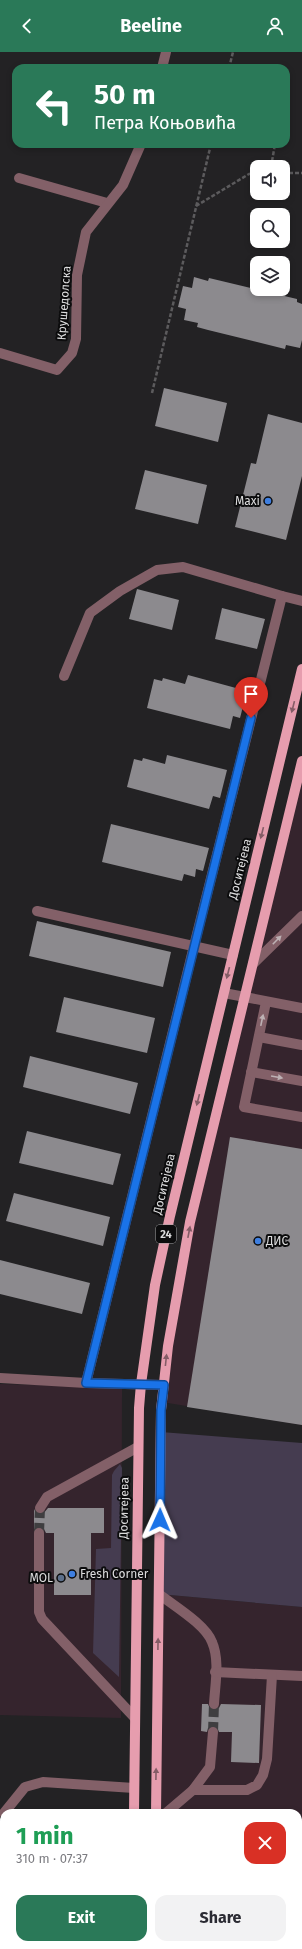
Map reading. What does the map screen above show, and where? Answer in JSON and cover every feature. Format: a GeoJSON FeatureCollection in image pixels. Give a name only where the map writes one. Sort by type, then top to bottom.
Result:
{"type":"FeatureCollection","features":[{"type":"Feature","properties":{"kind":"main road","name":"Доситејева"},"geometry":{"type":"LineString","coordinates":[[134,1809],[138,1447],[141,1384],[155,1285],[170,1216],[302,669]]}},
{"type":"Feature","properties":{"kind":"main road","name":"24"},"geometry":{"type":"LineString","coordinates":[[156,1809],[161,1410],[174,1307],[190,1222],[302,761]]}},
{"type":"Feature","properties":{"kind":"street"},"geometry":{"type":"LineString","coordinates":[[163,64],[166,52]]}},
{"type":"Feature","properties":{"kind":"street","name":"Крушедолска"},"geometry":{"type":"LineString","coordinates":[[0,353],[56,370],[72,353],[76,339],[78,275],[86,232],[107,203],[123,185],[139,148]]}},
{"type":"Feature","properties":{"kind":"street"},"geometry":{"type":"LineString","coordinates":[[19,178],[107,203]]}},
{"type":"Feature","properties":{"kind":"street"},"geometry":{"type":"LineString","coordinates":[[64,676],[90,613],[120,591],[157,570],[184,567],[302,601]]}},
{"type":"Feature","properties":{"kind":"street"},"geometry":{"type":"LineString","coordinates":[[86,1383],[282,596]]}},
{"type":"Feature","properties":{"kind":"street"},"geometry":{"type":"LineString","coordinates":[[36,911],[233,955]]}},
{"type":"Feature","properties":{"kind":"street"},"geometry":{"type":"LineString","coordinates":[[253,964],[302,916]]}},
{"type":"Feature","properties":{"kind":"street"},"geometry":{"type":"LineString","coordinates":[[224,992],[245,998],[302,1008]]}},
{"type":"Feature","properties":{"kind":"street"},"geometry":{"type":"LineString","coordinates":[[266,1002],[244,1107],[302,1117]]}},
{"type":"Feature","properties":{"kind":"street"},"geometry":{"type":"LineString","coordinates":[[259,1037],[302,1045]]}},
{"type":"Feature","properties":{"kind":"street"},"geometry":{"type":"LineString","coordinates":[[251,1072],[302,1081]]}},
{"type":"Feature","properties":{"kind":"street"},"geometry":{"type":"LineString","coordinates":[[0,1378],[86,1383],[164,1385]]}},
{"type":"Feature","properties":{"kind":"street"},"geometry":{"type":"LineString","coordinates":[[40,1508],[47,1497],[138,1447]]}},
{"type":"Feature","properties":{"kind":"street"},"geometry":{"type":"LineString","coordinates":[[39,1533],[39,1612],[42,1618],[135,1718]]}},
{"type":"Feature","properties":{"kind":"street"},"geometry":{"type":"LineString","coordinates":[[159,1594],[204,1629],[212,1641],[216,1672],[214,1704]]}},
{"type":"Feature","properties":{"kind":"street"},"geometry":{"type":"LineString","coordinates":[[216,1672],[302,1676]]}},
{"type":"Feature","properties":{"kind":"street"},"geometry":{"type":"LineString","coordinates":[[193,1790],[247,1790],[257,1785],[263,1775],[267,1759],[272,1675]]}},
{"type":"Feature","properties":{"kind":"street"},"geometry":{"type":"LineString","coordinates":[[171,1809],[193,1790],[210,1767],[213,1732]]}},
{"type":"Feature","properties":{"kind":"street"},"geometry":{"type":"LineString","coordinates":[[7,1809],[25,1787],[43,1782],[134,1788]]}},
{"type":"Feature","properties":{"kind":"path"},"geometry":{"type":"LineString","coordinates":[[231,63],[233,52]]}},
{"type":"Feature","properties":{"kind":"path"},"geometry":{"type":"LineString","coordinates":[[152,393],[210,148]]}},
{"type":"Feature","properties":{"kind":"path"},"geometry":{"type":"LineString","coordinates":[[272,160],[274,148]]}},
{"type":"Feature","properties":{"kind":"path"},"geometry":{"type":"LineString","coordinates":[[290,173],[302,173]]}},
{"type":"Feature","properties":{"kind":"path"},"geometry":{"type":"LineString","coordinates":[[196,206],[250,174]]}},
{"type":"Feature","properties":{"kind":"shaded area"},"geometry":{"type":"Polygon","coordinates":[[[302,761],[302,1425],[162,1402],[175,1300],[302,761]]]}},
{"type":"Feature","properties":{"kind":"shaded area","name":"MOL"},"geometry":{"type":"Polygon","coordinates":[[[0,1384],[122,1387],[121,1718],[0,1715],[0,1384]]]}},
{"type":"Feature","properties":{"kind":"shaded area"},"geometry":{"type":"Polygon","coordinates":[[[161,1432],[302,1443],[302,1607],[159,1594],[161,1432]]]}},
{"type":"Feature","properties":{"kind":"shaded area"},"geometry":{"type":"Polygon","coordinates":[[[120,1464],[122,1468],[119,1677],[93,1653],[96,1549],[111,1548],[112,1475],[120,1464]]]}},
{"type":"Feature","properties":{"kind":"shaded area"},"geometry":{"type":"Polygon","coordinates":[[[159,1594],[302,1607],[302,1809],[156,1809],[159,1594]]]}},
{"type":"Feature","properties":{"kind":"building"},"geometry":{"type":"Polygon","coordinates":[[[194,277],[208,281],[209,278],[250,288],[250,296],[284,296],[297,299],[297,302],[302,304],[302,340],[300,348],[286,345],[285,349],[197,327],[198,323],[184,320],[186,309],[178,307],[183,286],[192,288],[194,277]]]}},
{"type":"Feature","properties":{"kind":"building"},"geometry":{"type":"Polygon","coordinates":[[[164,388],[227,403],[218,442],[155,426],[164,388]]]}},
{"type":"Feature","properties":{"kind":"building"},"geometry":{"type":"Polygon","coordinates":[[[268,414],[302,423],[302,476],[286,540],[235,527],[251,463],[256,464],[268,414]]]}},
{"type":"Feature","properties":{"kind":"building"},"geometry":{"type":"Polygon","coordinates":[[[145,470],[207,485],[198,524],[135,509],[145,470]]]}},
{"type":"Feature","properties":{"kind":"building"},"geometry":{"type":"Polygon","coordinates":[[[137,589],[179,600],[172,630],[129,619],[137,589]]]}},
{"type":"Feature","properties":{"kind":"building"},"geometry":{"type":"Polygon","coordinates":[[[222,608],[265,619],[257,649],[215,639],[222,608]]]}},
{"type":"Feature","properties":{"kind":"building"},"geometry":{"type":"Polygon","coordinates":[[[188,675],[247,691],[240,718],[233,716],[230,729],[147,708],[154,679],[162,681],[163,678],[185,684],[188,675]]]}},
{"type":"Feature","properties":{"kind":"building"},"geometry":{"type":"Polygon","coordinates":[[[167,755],[227,770],[220,798],[213,796],[209,809],[127,787],[134,759],[142,761],[143,758],[165,764],[167,755]]]}},
{"type":"Feature","properties":{"kind":"building"},"geometry":{"type":"Polygon","coordinates":[[[111,824],[209,848],[203,871],[196,869],[195,877],[184,874],[182,881],[102,862],[111,824]]]}},
{"type":"Feature","properties":{"kind":"building"},"geometry":{"type":"Polygon","coordinates":[[[37,921],[171,952],[163,987],[29,956],[37,921]]]}},
{"type":"Feature","properties":{"kind":"building"},"geometry":{"type":"Polygon","coordinates":[[[64,997],[155,1018],[147,1053],[56,1032],[64,997]]]}},
{"type":"Feature","properties":{"kind":"building"},"geometry":{"type":"Polygon","coordinates":[[[30,1056],[138,1083],[130,1114],[23,1087],[30,1056]]]}},
{"type":"Feature","properties":{"kind":"building"},"geometry":{"type":"Polygon","coordinates":[[[27,1131],[121,1154],[113,1185],[19,1163],[27,1131]]]}},
{"type":"Feature","properties":{"kind":"building","name":"ДИС"},"geometry":{"type":"Polygon","coordinates":[[[230,1137],[302,1149],[302,1425],[187,1407],[230,1137]]]}},
{"type":"Feature","properties":{"kind":"building"},"geometry":{"type":"Polygon","coordinates":[[[14,1193],[110,1217],[103,1246],[6,1221],[14,1193]]]}},
{"type":"Feature","properties":{"kind":"building"},"geometry":{"type":"Polygon","coordinates":[[[0,1260],[90,1283],[82,1314],[0,1294],[0,1260]]]}},
{"type":"Feature","properties":{"kind":"building"},"geometry":{"type":"Polygon","coordinates":[[[48,1508],[104,1508],[104,1533],[91,1533],[91,1595],[54,1595],[54,1533],[46,1533],[44,1529],[39,1527],[34,1529],[34,1509],[36,1513],[43,1514],[48,1508]]]}},
{"type":"Feature","properties":{"kind":"building"},"geometry":{"type":"Polygon","coordinates":[[[202,1704],[208,1704],[210,1709],[214,1710],[219,1708],[221,1704],[261,1705],[259,1763],[231,1762],[232,1732],[219,1732],[217,1727],[213,1726],[208,1728],[207,1732],[201,1731],[202,1704]]]}},
{"type":"Feature","properties":{"kind":"tunnel"},"geometry":{"type":"LineString","coordinates":[[39,1533],[40,1508]]}},
{"type":"Feature","properties":{"kind":"tunnel"},"geometry":{"type":"LineString","coordinates":[[213,1732],[214,1704]]}},
{"type":"Feature","properties":{"kind":"place","name":"Maxi"},"geometry":{"type":"Point","coordinates":[268,501]}},
{"type":"Feature","properties":{"kind":"place","name":"ДИС"},"geometry":{"type":"Point","coordinates":[258,1241]}},
{"type":"Feature","properties":{"kind":"place","name":"Fresh Corner"},"geometry":{"type":"Point","coordinates":[72,1574]}},
{"type":"Feature","properties":{"kind":"place","name":"MOL"},"geometry":{"type":"Point","coordinates":[61,1578]}},
{"type":"Feature","properties":{"kind":"route"},"geometry":{"type":"LineString","coordinates":[[160,1520],[161,1410],[164,1385],[86,1383],[251,718]]}}]}
